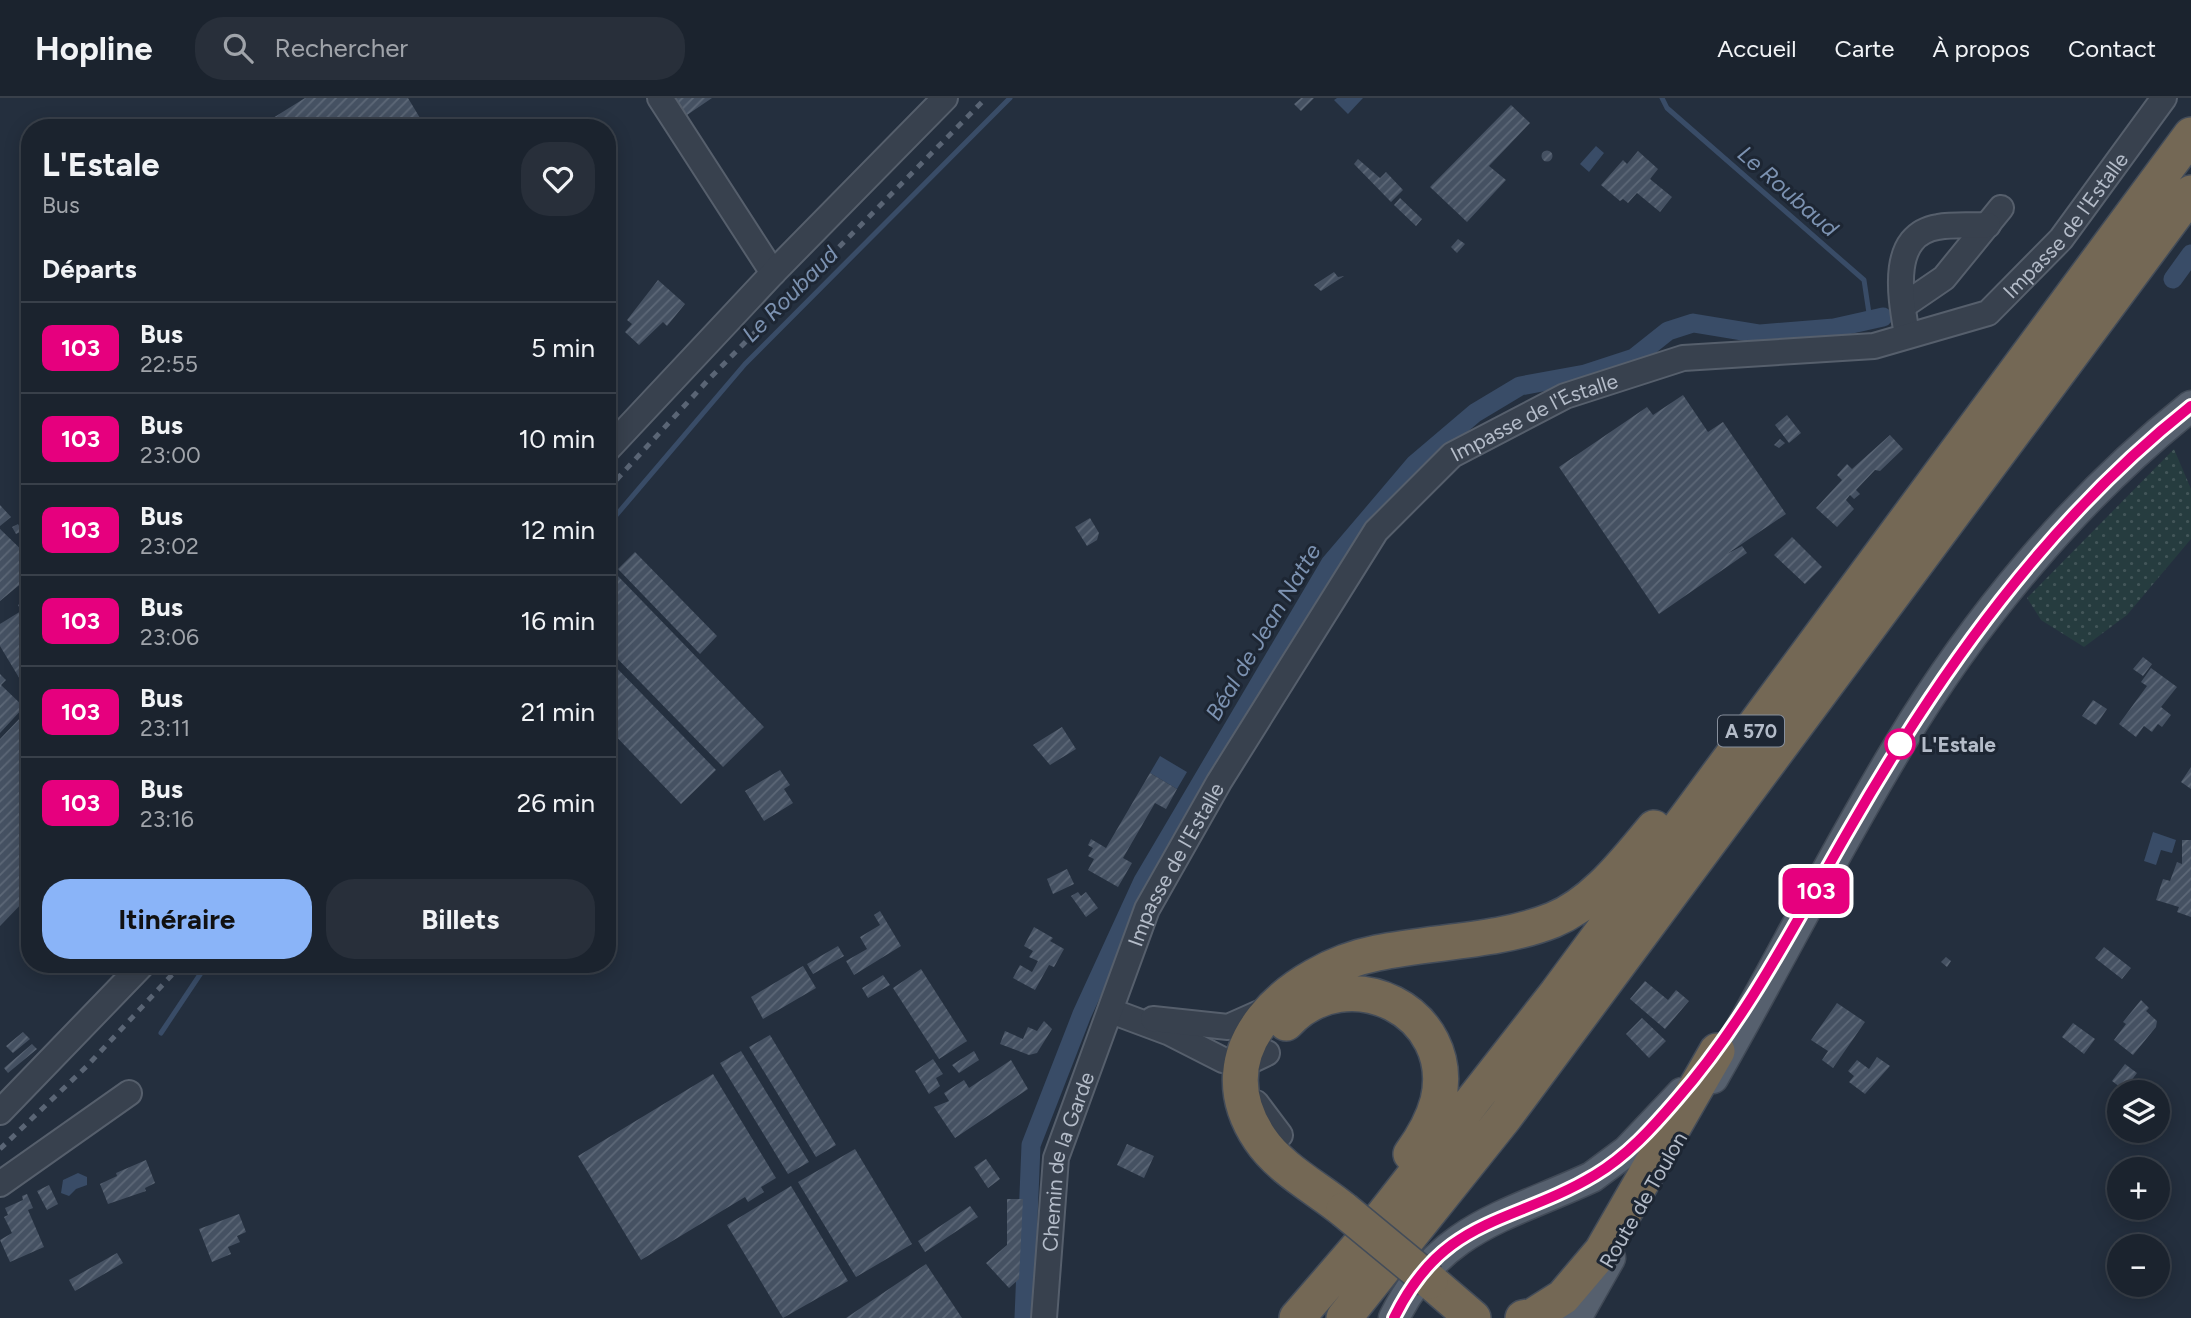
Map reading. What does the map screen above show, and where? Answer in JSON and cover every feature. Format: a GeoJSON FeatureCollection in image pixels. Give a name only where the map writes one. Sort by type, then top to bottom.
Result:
{"type":"FeatureCollection","features":[{"type":"Feature","properties":{"kind":"highway","name":"A 570"},"geometry":{"type":"LineString","coordinates":[[1297,1318],[1369,1234],[1549,1004],[2191,135]]}},
{"type":"Feature","properties":{"kind":"highway","name":"A 570"},"geometry":{"type":"LineString","coordinates":[[1344,1318],[1504,1118],[2191,193]]}},
{"type":"Feature","properties":{"kind":"highway"},"geometry":{"type":"LineString","coordinates":[[1363,1318],[1491,1162],[2035,428],[2079,344]]}},
{"type":"Feature","properties":{"kind":"highway"},"geometry":{"type":"LineString","coordinates":[[1476,1316],[1271,1154],[1259,1138],[1243,1100],[1247,1049],[1273,1007],[1310,977],[1339,964],[1375,953],[1486,936],[1554,920],[1602,886],[1662,818],[1857,567],[1968,438]]}},
{"type":"Feature","properties":{"kind":"highway"},"geometry":{"type":"LineString","coordinates":[[1247,1049],[1279,1030],[1293,1015],[1333,994],[1354,991],[1376,995],[1414,1017],[1426,1032],[1434,1049],[1440,1082],[1438,1102],[1416,1146],[1384,1192],[1279,1318]]}},
{"type":"Feature","properties":{"kind":"highway"},"geometry":{"type":"LineString","coordinates":[[1247,1049],[1263,1077],[1266,1098],[1280,1135],[1340,1207]]}},
{"type":"Feature","properties":{"kind":"highway"},"geometry":{"type":"LineString","coordinates":[[1523,1318],[1533,1316],[1563,1297],[1602,1251],[1717,1051]]}},
{"type":"Feature","properties":{"kind":"main road","name":"Route de Toulon"},"geometry":{"type":"LineString","coordinates":[[1576,1318],[1728,1053],[1791,934],[1900,744],[1976,631],[2034,561],[2103,486],[2191,406]]}},
{"type":"Feature","properties":{"kind":"main road","name":"Route de Toulon"},"geometry":{"type":"LineString","coordinates":[[1394,1318],[1418,1280],[1461,1236],[1592,1177],[1609,1166],[1663,1116],[1717,1051],[1791,934]]}},
{"type":"Feature","properties":{"kind":"street"},"geometry":{"type":"LineString","coordinates":[[660,98],[773,273]]}},
{"type":"Feature","properties":{"kind":"street"},"geometry":{"type":"LineString","coordinates":[[616,440],[773,273],[945,98]]}},
{"type":"Feature","properties":{"kind":"street","name":"Impasse de l'Estalle"},"geometry":{"type":"LineString","coordinates":[[1111,1011],[1147,909],[1219,782],[1376,531],[1452,455],[1565,396],[1683,358],[1874,346],[1988,313],[2061,239],[2164,98]]}},
{"type":"Feature","properties":{"kind":"street"},"geometry":{"type":"LineString","coordinates":[[1902,306],[1944,278],[1994,216],[1936,227],[1913,236],[1905,248],[1901,278],[1902,306],[1907,335]]}},
{"type":"Feature","properties":{"kind":"street"},"geometry":{"type":"LineString","coordinates":[[0,1112],[134,973]]}},
{"type":"Feature","properties":{"kind":"street"},"geometry":{"type":"LineString","coordinates":[[1111,1011],[1170,1034],[1223,1060],[1247,1049]]}},
{"type":"Feature","properties":{"kind":"street"},"geometry":{"type":"LineString","coordinates":[[1111,1011],[1160,1021],[1247,1049]]}},
{"type":"Feature","properties":{"kind":"street","name":"Chemin de la Garde"},"geometry":{"type":"LineString","coordinates":[[1044,1318],[1056,1158],[1111,1011]]}},
{"type":"Feature","properties":{"kind":"street"},"geometry":{"type":"LineString","coordinates":[[0,1184],[129,1093]]}},
{"type":"Feature","properties":{"kind":"green space"},"geometry":{"type":"Polygon","coordinates":[[[2174,449],[2191,489],[2191,539],[2127,615],[2084,647],[2041,620],[2027,598],[2174,449]]]}},
{"type":"Feature","properties":{"kind":"water"},"geometry":{"type":"Polygon","coordinates":[[[1363,98],[1348,114],[1334,100],[1363,98]]]}},
{"type":"Feature","properties":{"kind":"water"},"geometry":{"type":"Polygon","coordinates":[[[1596,146],[1604,153],[1589,172],[1580,164],[1596,146]]]}},
{"type":"Feature","properties":{"kind":"water"},"geometry":{"type":"Polygon","coordinates":[[[1160,756],[1187,772],[1177,789],[1150,773],[1160,756]]]}},
{"type":"Feature","properties":{"kind":"water"},"geometry":{"type":"Polygon","coordinates":[[[2153,832],[2176,840],[2172,853],[2161,850],[2156,865],[2144,861],[2153,832]]]}},
{"type":"Feature","properties":{"kind":"water"},"geometry":{"type":"Polygon","coordinates":[[[78,1173],[87,1177],[87,1185],[76,1189],[69,1196],[61,1193],[63,1180],[78,1173]]]}},
{"type":"Feature","properties":{"kind":"building"},"geometry":{"type":"Polygon","coordinates":[[[305,98],[408,98],[421,119],[271,119],[305,98]]]}},
{"type":"Feature","properties":{"kind":"building"},"geometry":{"type":"Polygon","coordinates":[[[675,98],[712,98],[687,115],[675,98]]]}},
{"type":"Feature","properties":{"kind":"building"},"geometry":{"type":"Polygon","coordinates":[[[1301,98],[1314,98],[1301,111],[1294,104],[1301,98]]]}},
{"type":"Feature","properties":{"kind":"building"},"geometry":{"type":"Polygon","coordinates":[[[1511,105],[1530,123],[1489,166],[1506,180],[1467,222],[1430,187],[1511,105]]]}},
{"type":"Feature","properties":{"kind":"building"},"geometry":{"type":"Polygon","coordinates":[[[1547,151],[1551,152],[1551,160],[1547,161],[1543,160],[1542,156],[1543,152],[1547,151]]]}},
{"type":"Feature","properties":{"kind":"building"},"geometry":{"type":"Polygon","coordinates":[[[1638,151],[1658,169],[1650,179],[1672,197],[1660,212],[1637,193],[1628,203],[1623,199],[1620,201],[1601,185],[1623,160],[1627,164],[1638,151]]]}},
{"type":"Feature","properties":{"kind":"building"},"geometry":{"type":"Polygon","coordinates":[[[1358,159],[1380,178],[1386,172],[1403,190],[1391,202],[1354,164],[1358,159]]]}},
{"type":"Feature","properties":{"kind":"building"},"geometry":{"type":"Polygon","coordinates":[[[1400,198],[1422,219],[1416,226],[1394,205],[1400,198]]]}},
{"type":"Feature","properties":{"kind":"building"},"geometry":{"type":"Polygon","coordinates":[[[1458,239],[1465,244],[1457,253],[1451,247],[1458,239]]]}},
{"type":"Feature","properties":{"kind":"building"},"geometry":{"type":"Polygon","coordinates":[[[1334,272],[1338,277],[1344,276],[1321,291],[1314,285],[1334,272]]]}},
{"type":"Feature","properties":{"kind":"building"},"geometry":{"type":"Polygon","coordinates":[[[658,280],[685,304],[667,326],[663,322],[639,345],[625,332],[632,324],[627,320],[658,280]]]}},
{"type":"Feature","properties":{"kind":"building"},"geometry":{"type":"Polygon","coordinates":[[[1683,395],[1708,432],[1723,422],[1786,514],[1727,554],[1742,546],[1747,553],[1659,614],[1559,467],[1647,407],[1653,415],[1683,395]]]}},
{"type":"Feature","properties":{"kind":"building"},"geometry":{"type":"Polygon","coordinates":[[[1787,415],[1801,433],[1789,443],[1775,425],[1787,415]]]}},
{"type":"Feature","properties":{"kind":"building"},"geometry":{"type":"Polygon","coordinates":[[[1890,435],[1903,449],[1880,471],[1875,470],[1856,490],[1860,494],[1854,499],[1850,495],[1846,500],[1854,509],[1837,527],[1816,508],[1842,480],[1837,475],[1847,464],[1852,469],[1890,435]]]}},
{"type":"Feature","properties":{"kind":"building"},"geometry":{"type":"Polygon","coordinates":[[[1780,439],[1785,443],[1779,448],[1774,445],[1780,439]]]}},
{"type":"Feature","properties":{"kind":"building"},"geometry":{"type":"Polygon","coordinates":[[[0,505],[11,517],[0,526],[0,505]]]}},
{"type":"Feature","properties":{"kind":"building"},"geometry":{"type":"Polygon","coordinates":[[[1090,518],[1099,533],[1097,540],[1087,546],[1075,527],[1090,518]]]}},
{"type":"Feature","properties":{"kind":"building"},"geometry":{"type":"Polygon","coordinates":[[[18,524],[21,532],[16,534],[12,527],[18,524]]]}},
{"type":"Feature","properties":{"kind":"building"},"geometry":{"type":"Polygon","coordinates":[[[0,529],[21,549],[21,584],[0,601],[0,529]]]}},
{"type":"Feature","properties":{"kind":"building"},"geometry":{"type":"Polygon","coordinates":[[[1792,537],[1822,567],[1805,584],[1774,555],[1792,537]]]}},
{"type":"Feature","properties":{"kind":"building"},"geometry":{"type":"Polygon","coordinates":[[[635,552],[717,636],[700,654],[618,569],[635,552]]]}},
{"type":"Feature","properties":{"kind":"building"},"geometry":{"type":"Polygon","coordinates":[[[616,574],[764,727],[723,767],[616,657],[616,574]]]}},
{"type":"Feature","properties":{"kind":"building"},"geometry":{"type":"Polygon","coordinates":[[[21,611],[21,681],[0,646],[0,624],[21,611]]]}},
{"type":"Feature","properties":{"kind":"building"},"geometry":{"type":"Polygon","coordinates":[[[2143,657],[2152,664],[2143,676],[2133,669],[2143,657]]]}},
{"type":"Feature","properties":{"kind":"building"},"geometry":{"type":"Polygon","coordinates":[[[616,667],[716,770],[681,804],[616,736],[616,667]]]}},
{"type":"Feature","properties":{"kind":"building"},"geometry":{"type":"Polygon","coordinates":[[[2151,668],[2177,687],[2161,707],[2171,715],[2162,727],[2158,724],[2152,732],[2144,726],[2136,737],[2119,724],[2147,686],[2141,682],[2151,668]]]}},
{"type":"Feature","properties":{"kind":"building"},"geometry":{"type":"Polygon","coordinates":[[[0,674],[6,680],[1,685],[21,704],[21,710],[0,733],[0,674]]]}},
{"type":"Feature","properties":{"kind":"building"},"geometry":{"type":"Polygon","coordinates":[[[2093,700],[2107,709],[2096,725],[2082,716],[2093,700]]]}},
{"type":"Feature","properties":{"kind":"building"},"geometry":{"type":"Polygon","coordinates":[[[21,717],[21,904],[0,926],[0,739],[21,717]]]}},
{"type":"Feature","properties":{"kind":"building"},"geometry":{"type":"Polygon","coordinates":[[[1062,727],[1076,749],[1050,765],[1033,745],[1062,727]]]}},
{"type":"Feature","properties":{"kind":"building"},"geometry":{"type":"Polygon","coordinates":[[[2191,767],[2191,789],[2181,782],[2191,767]]]}},
{"type":"Feature","properties":{"kind":"building"},"geometry":{"type":"Polygon","coordinates":[[[780,770],[790,785],[784,789],[793,803],[764,821],[745,791],[780,770]]]}},
{"type":"Feature","properties":{"kind":"building"},"geometry":{"type":"Polygon","coordinates":[[[1150,773],[1177,789],[1166,809],[1155,803],[1123,858],[1132,863],[1118,887],[1088,870],[1094,859],[1088,856],[1093,848],[1088,845],[1091,839],[1106,848],[1150,773]]]}},
{"type":"Feature","properties":{"kind":"building"},"geometry":{"type":"Polygon","coordinates":[[[2182,840],[2191,840],[2191,917],[2177,912],[2179,907],[2156,900],[2163,879],[2170,881],[2177,862],[2182,864],[2182,840]]]}},
{"type":"Feature","properties":{"kind":"building"},"geometry":{"type":"Polygon","coordinates":[[[1067,869],[1074,884],[1053,894],[1047,879],[1067,869]]]}},
{"type":"Feature","properties":{"kind":"building"},"geometry":{"type":"Polygon","coordinates":[[[1078,892],[1081,896],[1086,892],[1098,908],[1086,917],[1071,896],[1078,892]]]}},
{"type":"Feature","properties":{"kind":"building"},"geometry":{"type":"Polygon","coordinates":[[[880,911],[901,946],[854,975],[846,961],[867,949],[860,937],[880,925],[874,915],[880,911]]]}},
{"type":"Feature","properties":{"kind":"building"},"geometry":{"type":"Polygon","coordinates":[[[1034,927],[1053,938],[1050,941],[1064,949],[1054,967],[1049,965],[1035,990],[1013,978],[1020,965],[1032,972],[1038,961],[1029,957],[1033,951],[1024,946],[1034,927]]]}},
{"type":"Feature","properties":{"kind":"building"},"geometry":{"type":"Polygon","coordinates":[[[838,946],[844,956],[813,974],[807,964],[838,946]]]}},
{"type":"Feature","properties":{"kind":"building"},"geometry":{"type":"Polygon","coordinates":[[[2104,947],[2131,968],[2122,979],[2095,958],[2104,947]]]}},
{"type":"Feature","properties":{"kind":"building"},"geometry":{"type":"Polygon","coordinates":[[[1946,957],[1951,961],[1947,967],[1941,962],[1946,957]]]}},
{"type":"Feature","properties":{"kind":"building"},"geometry":{"type":"Polygon","coordinates":[[[803,966],[816,988],[763,1019],[751,997],[803,966]]]}},
{"type":"Feature","properties":{"kind":"building"},"geometry":{"type":"Polygon","coordinates":[[[921,969],[967,1041],[939,1059],[893,988],[921,969]]]}},
{"type":"Feature","properties":{"kind":"building"},"geometry":{"type":"Polygon","coordinates":[[[883,975],[890,985],[868,998],[862,988],[883,975]]]}},
{"type":"Feature","properties":{"kind":"building"},"geometry":{"type":"Polygon","coordinates":[[[1645,981],[1668,1000],[1676,990],[1689,1001],[1665,1029],[1630,999],[1645,981]]]}},
{"type":"Feature","properties":{"kind":"building"},"geometry":{"type":"Polygon","coordinates":[[[2141,1000],[2149,1008],[2146,1011],[2157,1021],[2156,1027],[2133,1055],[2114,1040],[2126,1024],[2123,1022],[2141,1000]]]}},
{"type":"Feature","properties":{"kind":"building"},"geometry":{"type":"Polygon","coordinates":[[[1837,1003],[1865,1022],[1833,1068],[1822,1060],[1828,1051],[1811,1040],[1837,1003]]]}},
{"type":"Feature","properties":{"kind":"building"},"geometry":{"type":"Polygon","coordinates":[[[1642,1018],[1666,1041],[1649,1058],[1626,1034],[1642,1018]]]}},
{"type":"Feature","properties":{"kind":"building"},"geometry":{"type":"Polygon","coordinates":[[[1044,1021],[1052,1029],[1037,1053],[1029,1055],[1000,1044],[1005,1031],[1023,1039],[1028,1027],[1037,1031],[1044,1021]]]}},
{"type":"Feature","properties":{"kind":"building"},"geometry":{"type":"Polygon","coordinates":[[[2073,1023],[2095,1039],[2084,1054],[2062,1037],[2073,1023]]]}},
{"type":"Feature","properties":{"kind":"building"},"geometry":{"type":"Polygon","coordinates":[[[23,1032],[30,1039],[13,1053],[6,1046],[23,1032]]]}},
{"type":"Feature","properties":{"kind":"building"},"geometry":{"type":"Polygon","coordinates":[[[770,1035],[836,1145],[816,1157],[749,1047],[770,1035]]]}},
{"type":"Feature","properties":{"kind":"building"},"geometry":{"type":"Polygon","coordinates":[[[32,1044],[37,1049],[8,1073],[4,1068],[32,1044]]]}},
{"type":"Feature","properties":{"kind":"building"},"geometry":{"type":"Polygon","coordinates":[[[741,1051],[809,1162],[788,1174],[720,1063],[741,1051]]]}},
{"type":"Feature","properties":{"kind":"building"},"geometry":{"type":"Polygon","coordinates":[[[974,1051],[979,1060],[959,1073],[952,1065],[974,1051]]]}},
{"type":"Feature","properties":{"kind":"building"},"geometry":{"type":"Polygon","coordinates":[[[1877,1057],[1890,1066],[1865,1094],[1849,1082],[1854,1076],[1848,1071],[1857,1060],[1869,1069],[1877,1057]]]}},
{"type":"Feature","properties":{"kind":"building"},"geometry":{"type":"Polygon","coordinates":[[[933,1059],[943,1074],[936,1078],[940,1086],[929,1094],[915,1071],[933,1059]]]}},
{"type":"Feature","properties":{"kind":"building"},"geometry":{"type":"Polygon","coordinates":[[[1011,1060],[1028,1089],[955,1138],[934,1107],[949,1101],[944,1093],[964,1080],[969,1088],[1011,1060]]]}},
{"type":"Feature","properties":{"kind":"building"},"geometry":{"type":"Polygon","coordinates":[[[2125,1064],[2137,1073],[2132,1080],[2113,1080],[2125,1064]]]}},
{"type":"Feature","properties":{"kind":"building"},"geometry":{"type":"Polygon","coordinates":[[[713,1074],[776,1178],[761,1187],[764,1192],[748,1202],[745,1197],[641,1260],[578,1156],[713,1074]]]}},
{"type":"Feature","properties":{"kind":"building"},"geometry":{"type":"Polygon","coordinates":[[[1127,1144],[1154,1156],[1144,1178],[1117,1165],[1127,1144]]]}},
{"type":"Feature","properties":{"kind":"building"},"geometry":{"type":"Polygon","coordinates":[[[855,1149],[912,1244],[856,1277],[798,1182],[855,1149]]]}},
{"type":"Feature","properties":{"kind":"building"},"geometry":{"type":"Polygon","coordinates":[[[986,1159],[1000,1179],[988,1188],[974,1167],[986,1159]]]}},
{"type":"Feature","properties":{"kind":"building"},"geometry":{"type":"Polygon","coordinates":[[[146,1160],[155,1183],[145,1188],[146,1191],[108,1204],[100,1184],[117,1176],[116,1173],[146,1160]]]}},
{"type":"Feature","properties":{"kind":"building"},"geometry":{"type":"Polygon","coordinates":[[[49,1185],[58,1204],[47,1210],[37,1191],[49,1185]]]}},
{"type":"Feature","properties":{"kind":"building"},"geometry":{"type":"Polygon","coordinates":[[[791,1186],[848,1281],[783,1318],[727,1225],[791,1186]]]}},
{"type":"Feature","properties":{"kind":"building"},"geometry":{"type":"Polygon","coordinates":[[[27,1194],[33,1208],[28,1210],[44,1247],[10,1262],[0,1240],[12,1233],[4,1217],[8,1215],[5,1208],[23,1200],[22,1196],[27,1194]]]}},
{"type":"Feature","properties":{"kind":"building"},"geometry":{"type":"Polygon","coordinates":[[[1007,1199],[1023,1199],[1019,1279],[1009,1288],[986,1263],[1007,1245],[1007,1199]]]}},
{"type":"Feature","properties":{"kind":"building"},"geometry":{"type":"Polygon","coordinates":[[[970,1206],[978,1217],[925,1252],[918,1241],[970,1206]]]}},
{"type":"Feature","properties":{"kind":"building"},"geometry":{"type":"Polygon","coordinates":[[[239,1214],[246,1232],[237,1236],[240,1242],[228,1247],[231,1254],[212,1262],[199,1229],[239,1214]]]}},
{"type":"Feature","properties":{"kind":"building"},"geometry":{"type":"Polygon","coordinates":[[[117,1253],[123,1263],[75,1291],[69,1280],[117,1253]]]}},
{"type":"Feature","properties":{"kind":"building"},"geometry":{"type":"Polygon","coordinates":[[[926,1264],[962,1318],[846,1318],[926,1264]]]}},
{"type":"Feature","properties":{"kind":"waterway","name":"Le Roubaud"},"geometry":{"type":"LineString","coordinates":[[616,515],[745,364],[1010,98]]}},
{"type":"Feature","properties":{"kind":"waterway","name":"Le Roubaud"},"geometry":{"type":"LineString","coordinates":[[1662,98],[1667,108],[1864,280],[1870,320]]}},
{"type":"Feature","properties":{"kind":"waterway","name":"Béal de Jean Natte"},"geometry":{"type":"LineString","coordinates":[[2173,279],[2191,254]]}},
{"type":"Feature","properties":{"kind":"waterway","name":"Béal de Jean Natte"},"geometry":{"type":"LineString","coordinates":[[1024,1318],[1031,1145],[1082,1014],[1143,881],[1330,564],[1415,464],[1475,413],[1520,386],[1585,374],[1634,358],[1668,331],[1693,323],[1760,334],[1834,328],[1883,317]]}},
{"type":"Feature","properties":{"kind":"waterway","name":"Le Roubaud"},"geometry":{"type":"LineString","coordinates":[[161,1033],[201,973]]}},
{"type":"Feature","properties":{"kind":"railway"},"geometry":{"type":"LineString","coordinates":[[616,480],[710,378],[986,98]]}},
{"type":"Feature","properties":{"kind":"railway"},"geometry":{"type":"LineString","coordinates":[[0,1149],[87,1066],[174,973]]}},
{"type":"Feature","properties":{"kind":"bus line","name":"103"},"geometry":{"type":"LineString","coordinates":[[1394,1318],[1412,1287],[1461,1236],[1592,1177],[1627,1151],[1663,1116],[1717,1051],[1791,934],[1900,744],[1976,631],[2021,575],[2103,486],[2191,406]]}},
{"type":"Feature","properties":{"kind":"place","name":"L'Estale"},"geometry":{"type":"Point","coordinates":[1900,744]}}]}
